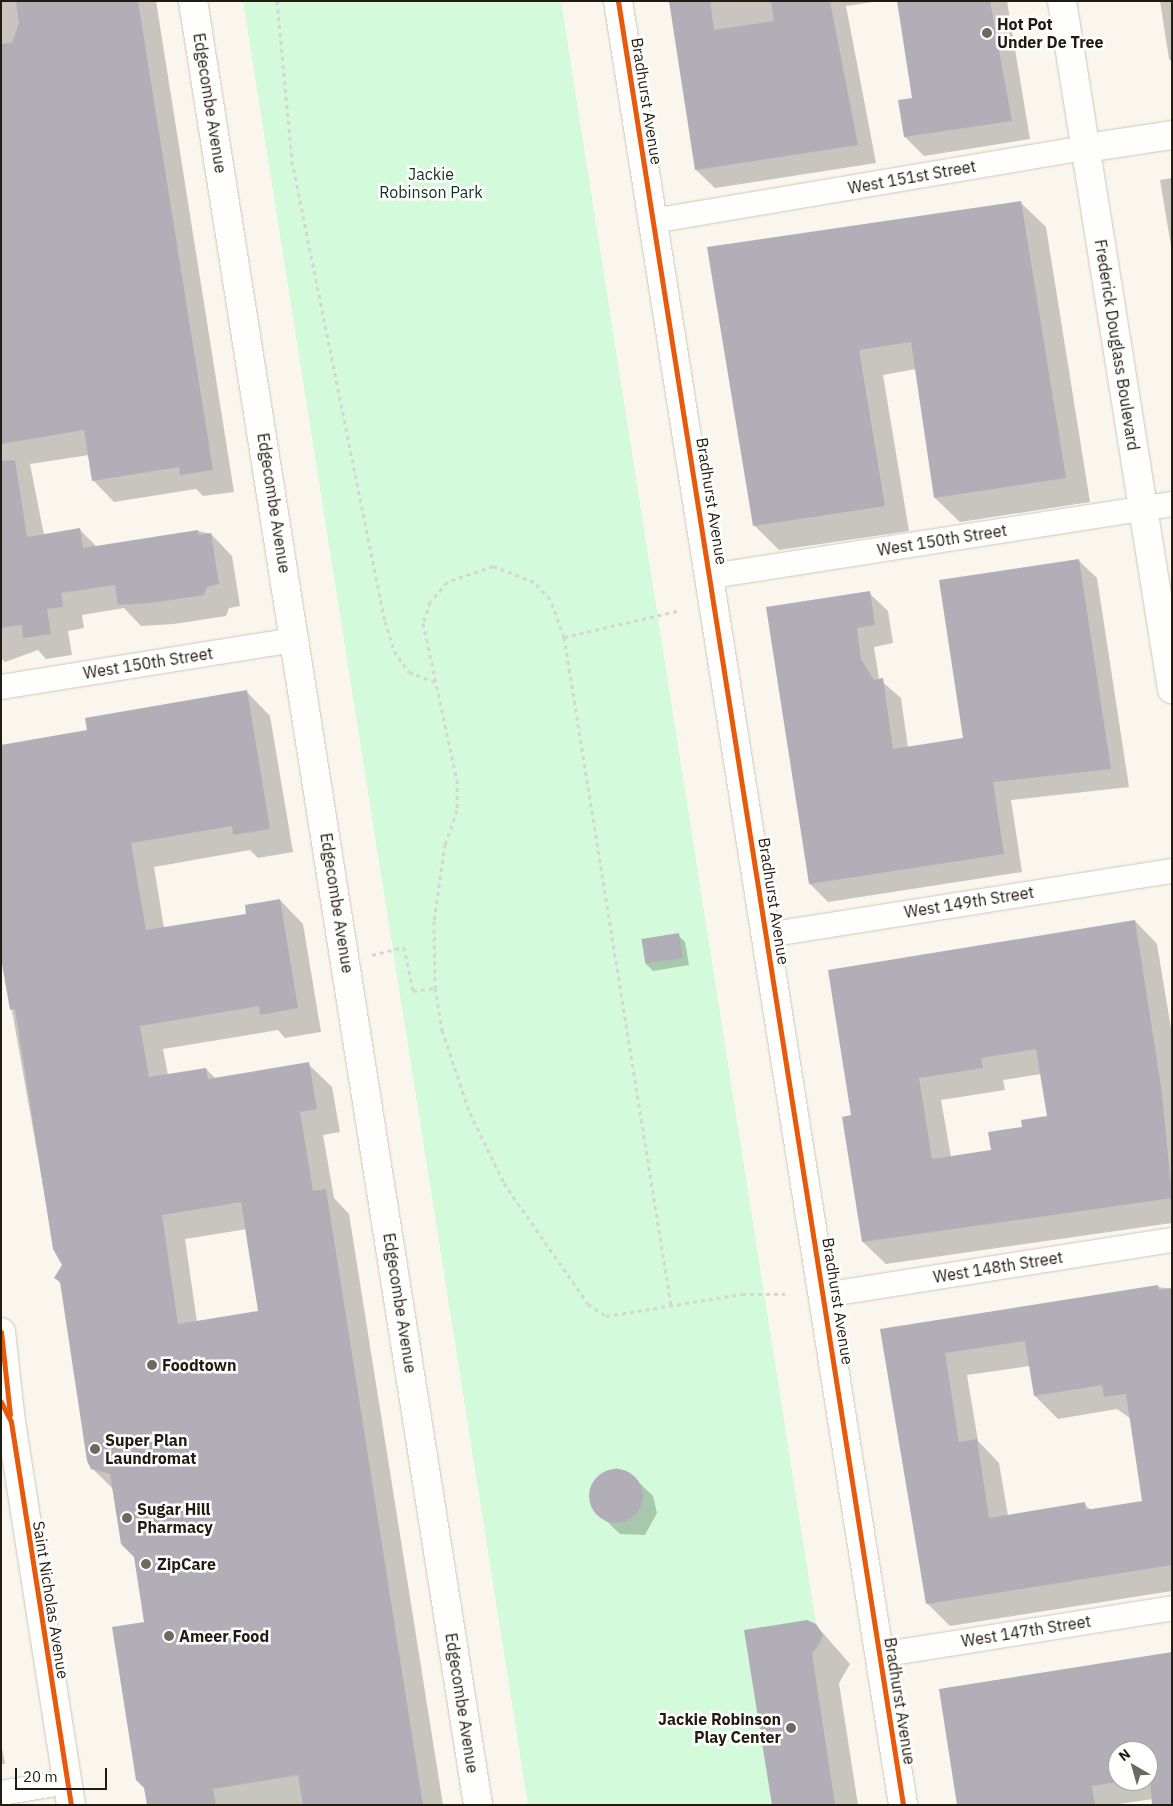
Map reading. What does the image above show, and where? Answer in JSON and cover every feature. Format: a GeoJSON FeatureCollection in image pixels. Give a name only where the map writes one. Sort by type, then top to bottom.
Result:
{"type":"FeatureCollection","features":[{"type":"Feature","properties":{"kind":"street","name":"Edgecombe Avenue"},"geometry":{"type":"LineString","coordinates":[[193,1],[478,1805]]}},
{"type":"Feature","properties":{"kind":"street","name":"Bradhurst Avenue"},"geometry":{"type":"LineString","coordinates":[[618,1],[712,576],[766,935],[903,1805]]}},
{"type":"Feature","properties":{"kind":"street","name":"Frederick Douglass Boulevard"},"geometry":{"type":"LineString","coordinates":[[1062,1],[1172,689]]}},
{"type":"Feature","properties":{"kind":"street","name":"West 151st Street"},"geometry":{"type":"LineString","coordinates":[[653,221],[1172,135]]}},
{"type":"Feature","properties":{"kind":"street","name":"West 150th Street"},"geometry":{"type":"LineString","coordinates":[[712,576],[1172,504]]}},
{"type":"Feature","properties":{"kind":"street","name":"West 150th Street"},"geometry":{"type":"LineString","coordinates":[[1,687],[295,640]]}},
{"type":"Feature","properties":{"kind":"street","name":"West 149th Street"},"geometry":{"type":"LineString","coordinates":[[766,935],[1172,871]]}},
{"type":"Feature","properties":{"kind":"street","name":"West 148th Street"},"geometry":{"type":"LineString","coordinates":[[824,1295],[1172,1240]]}},
{"type":"Feature","properties":{"kind":"street","name":"Saint Nicholas Avenue"},"geometry":{"type":"LineString","coordinates":[[1,1332],[4,1416],[69,1794]]}},
{"type":"Feature","properties":{"kind":"street","name":"West 147th Street"},"geometry":{"type":"LineString","coordinates":[[880,1655],[1172,1608]]}},
{"type":"Feature","properties":{"kind":"street"},"geometry":{"type":"LineString","coordinates":[[1,1793],[69,1794]]}},
{"type":"Feature","properties":{"kind":"path"},"geometry":{"type":"LineString","coordinates":[[278,1],[292,161],[385,621],[394,651],[409,672],[435,682]]}},
{"type":"Feature","properties":{"kind":"path"},"geometry":{"type":"LineString","coordinates":[[671,1305],[564,637],[554,606],[534,582],[493,566],[447,582],[430,602],[423,623],[457,780],[457,810],[444,851],[434,921],[435,988],[442,1030],[470,1113],[504,1183],[588,1304],[606,1316],[742,1294],[785,1294]]}},
{"type":"Feature","properties":{"kind":"path"},"geometry":{"type":"LineString","coordinates":[[564,637],[677,611]]}},
{"type":"Feature","properties":{"kind":"path"},"geometry":{"type":"LineString","coordinates":[[404,947],[414,991],[435,988]]}},
{"type":"Feature","properties":{"kind":"green space","name":"Jackie Robinson Park"},"geometry":{"type":"Polygon","coordinates":[[[243,1],[561,1],[816,1624],[823,1635],[820,1646],[811,1652],[835,1805],[528,1805],[243,1]]]}},
{"type":"Feature","properties":{"kind":"building"},"geometry":{"type":"Polygon","coordinates":[[[16,1],[138,1],[213,470],[180,475],[179,467],[92,481],[84,430],[1,444],[1,44],[12,43],[19,23],[16,1]]]}},
{"type":"Feature","properties":{"kind":"building"},"geometry":{"type":"Polygon","coordinates":[[[669,1],[710,1],[714,30],[774,21],[771,1],[830,1],[858,145],[695,170],[669,1]]]}},
{"type":"Feature","properties":{"kind":"building"},"geometry":{"type":"Polygon","coordinates":[[[897,1],[990,1],[1012,121],[904,137],[898,100],[912,98],[897,1]]]}},
{"type":"Feature","properties":{"kind":"building"},"geometry":{"type":"Polygon","coordinates":[[[1021,201],[1066,478],[934,498],[911,342],[859,350],[885,506],[753,526],[707,247],[1021,201]]]}},
{"type":"Feature","properties":{"kind":"building"},"geometry":{"type":"Polygon","coordinates":[[[15,460],[27,537],[80,528],[83,548],[198,530],[199,535],[211,533],[219,584],[207,587],[204,595],[151,603],[118,605],[115,585],[61,593],[63,607],[47,609],[51,634],[23,638],[22,625],[1,628],[1,461],[15,460]]]}},
{"type":"Feature","properties":{"kind":"building"},"geometry":{"type":"Polygon","coordinates":[[[1079,559],[1111,769],[993,782],[1004,854],[809,884],[766,607],[870,591],[875,625],[857,628],[861,659],[874,680],[883,678],[893,749],[963,738],[939,580],[1079,559]]]}},
{"type":"Feature","properties":{"kind":"building"},"geometry":{"type":"Polygon","coordinates":[[[247,690],[270,829],[233,835],[232,826],[131,843],[146,930],[246,914],[245,905],[280,899],[298,1008],[260,1015],[259,1006],[140,1026],[149,1077],[206,1068],[208,1079],[309,1062],[317,1109],[300,1112],[313,1191],[326,1189],[423,1805],[303,1805],[298,1775],[213,1789],[216,1805],[147,1805],[144,1788],[136,1780],[112,1627],[144,1622],[134,1557],[121,1544],[110,1474],[91,1469],[87,1461],[60,1282],[54,1278],[62,1265],[53,1249],[15,1009],[10,1010],[1,958],[1,745],[87,730],[85,718],[247,690]],[[241,1202],[162,1215],[178,1324],[258,1311],[241,1202]]]}},
{"type":"Feature","properties":{"kind":"building"},"geometry":{"type":"Polygon","coordinates":[[[1135,920],[1162,1093],[1172,1198],[862,1242],[842,1117],[851,1115],[828,970],[1135,920]],[[1036,1049],[981,1058],[983,1068],[919,1078],[932,1159],[991,1150],[988,1132],[1022,1127],[1021,1120],[1047,1116],[1036,1049]]]}},
{"type":"Feature","properties":{"kind":"building"},"geometry":{"type":"Polygon","coordinates":[[[679,933],[683,958],[645,964],[641,939],[679,933]]]}},
{"type":"Feature","properties":{"kind":"building"},"geometry":{"type":"Polygon","coordinates":[[[1158,1285],[1159,1290],[1172,1288],[1172,1565],[926,1604],[880,1329],[1158,1285]],[[1025,1341],[945,1353],[959,1442],[977,1439],[989,1518],[1085,1502],[1086,1510],[1142,1501],[1126,1394],[1104,1397],[1102,1385],[1034,1396],[1025,1341]]]}},
{"type":"Feature","properties":{"kind":"building"},"geometry":{"type":"Polygon","coordinates":[[[616,1469],[626,1471],[635,1477],[641,1486],[643,1496],[641,1506],[635,1515],[626,1521],[616,1523],[606,1521],[597,1515],[591,1506],[589,1496],[591,1486],[597,1477],[606,1471],[616,1469]]]}},
{"type":"Feature","properties":{"kind":"building","name":"Jackie Robinson Play Center"},"geometry":{"type":"Polygon","coordinates":[[[807,1620],[816,1624],[823,1635],[812,1654],[835,1805],[772,1805],[744,1630],[807,1620]]]}},
{"type":"Feature","properties":{"kind":"building"},"geometry":{"type":"Polygon","coordinates":[[[1172,1652],[1172,1805],[1152,1805],[1151,1791],[1158,1791],[1158,1741],[1108,1741],[1108,1784],[1092,1786],[1095,1805],[957,1805],[939,1689],[1172,1652]]]}},
{"type":"Feature","properties":{"kind":"cycle path"},"geometry":{"type":"LineString","coordinates":[[618,1],[903,1805]]}},
{"type":"Feature","properties":{"kind":"cycle path"},"geometry":{"type":"LineString","coordinates":[[1,1332],[10,1415]]}},
{"type":"Feature","properties":{"kind":"cycle path"},"geometry":{"type":"LineString","coordinates":[[1,1402],[11,1422],[71,1805]]}},
{"type":"Feature","properties":{"kind":"place","name":"Hot Pot Under De Tree"},"geometry":{"type":"Point","coordinates":[987,33]}},
{"type":"Feature","properties":{"kind":"place","name":"Foodtown"},"geometry":{"type":"Point","coordinates":[152,1365]}},
{"type":"Feature","properties":{"kind":"place","name":"Super Plan Laundromat"},"geometry":{"type":"Point","coordinates":[95,1449]}},
{"type":"Feature","properties":{"kind":"place","name":"Sugar Hill Pharmacy"},"geometry":{"type":"Point","coordinates":[127,1518]}},
{"type":"Feature","properties":{"kind":"place","name":"ZipCare"},"geometry":{"type":"Point","coordinates":[146,1564]}},
{"type":"Feature","properties":{"kind":"place","name":"Ameer Food"},"geometry":{"type":"Point","coordinates":[169,1636]}},
{"type":"Feature","properties":{"kind":"place","name":"Jackie Robinson Play Center"},"geometry":{"type":"Point","coordinates":[791,1728]}}]}
